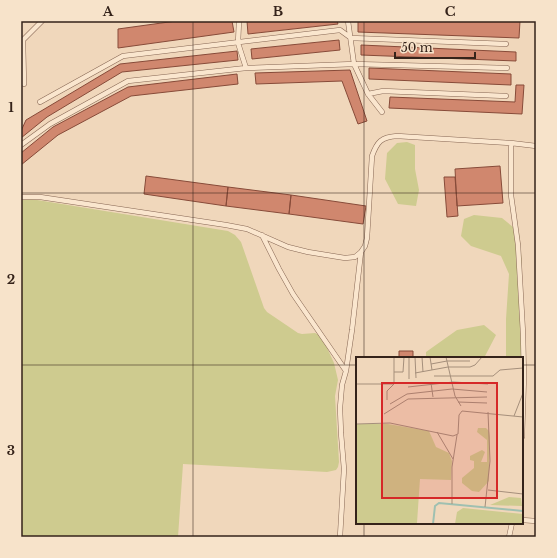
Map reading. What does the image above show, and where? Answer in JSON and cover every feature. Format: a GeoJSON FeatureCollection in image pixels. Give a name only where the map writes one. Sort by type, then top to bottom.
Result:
{"type":"FeatureCollection","features":[{"type":"Feature","properties":{"kind":"lane"},"geometry":{"type":"LineString","coordinates":[[24,84],[24,40],[42,21]]}},
{"type":"Feature","properties":{"kind":"lane"},"geometry":{"type":"LineString","coordinates":[[239,21],[238,43],[246,68]]}},
{"type":"Feature","properties":{"kind":"lane"},"geometry":{"type":"LineString","coordinates":[[348,21],[354,64],[368,94],[382,112]]}},
{"type":"Feature","properties":{"kind":"lane"},"geometry":{"type":"LineString","coordinates":[[40,102],[123,56],[340,30],[351,38],[506,44]]}},
{"type":"Feature","properties":{"kind":"lane"},"geometry":{"type":"LineString","coordinates":[[21,145],[50,124],[128,81],[246,68],[354,64],[507,68]]}},
{"type":"Feature","properties":{"kind":"lane"},"geometry":{"type":"LineString","coordinates":[[368,94],[382,90],[506,96]]}},
{"type":"Feature","properties":{"kind":"lane"},"geometry":{"type":"LineString","coordinates":[[21,197],[40,197],[226,225],[247,230],[308,252],[345,258],[354,256],[361,252],[366,246],[372,156],[379,141],[385,138],[397,136],[536,146]]}},
{"type":"Feature","properties":{"kind":"lane"},"geometry":{"type":"LineString","coordinates":[[511,143],[511,195],[518,245],[523,333],[523,407]]}},
{"type":"Feature","properties":{"kind":"lane"},"geometry":{"type":"LineString","coordinates":[[262,235],[293,294],[346,371]]}},
{"type":"Feature","properties":{"kind":"lane"},"geometry":{"type":"LineString","coordinates":[[340,537],[344,469],[340,433],[340,408],[342,386],[346,371],[352,330],[361,252]]}},
{"type":"Feature","properties":{"kind":"lane"},"geometry":{"type":"LineString","coordinates":[[523,520],[536,522]]}},
{"type":"Feature","properties":{"kind":"lane"},"geometry":{"type":"LineString","coordinates":[[509,537],[512,524]]}},
{"type":"Feature","properties":{"kind":"shaded area"},"geometry":{"type":"Polygon","coordinates":[[[407,142],[415,145],[415,169],[419,190],[416,206],[398,204],[385,179],[387,153],[397,143],[407,142]]]}},
{"type":"Feature","properties":{"kind":"shaded area"},"geometry":{"type":"Polygon","coordinates":[[[31,199],[228,231],[235,235],[241,242],[264,308],[267,312],[298,333],[315,333],[319,335],[323,339],[334,363],[338,380],[335,396],[339,462],[336,470],[327,472],[183,464],[178,537],[21,537],[21,200],[31,199]]]}},
{"type":"Feature","properties":{"kind":"shaded area"},"geometry":{"type":"Polygon","coordinates":[[[474,215],[502,218],[519,232],[522,264],[522,357],[506,357],[506,319],[509,274],[501,256],[471,246],[461,236],[464,219],[474,215]]]}},
{"type":"Feature","properties":{"kind":"shaded area"},"geometry":{"type":"Polygon","coordinates":[[[484,325],[496,335],[485,357],[426,357],[426,352],[457,330],[484,325]]]}},
{"type":"Feature","properties":{"kind":"building"},"geometry":{"type":"Polygon","coordinates":[[[176,21],[232,21],[234,32],[118,48],[118,29],[176,21]]]}},
{"type":"Feature","properties":{"kind":"building"},"geometry":{"type":"Polygon","coordinates":[[[247,21],[337,21],[338,24],[248,34],[247,21]]]}},
{"type":"Feature","properties":{"kind":"building"},"geometry":{"type":"Polygon","coordinates":[[[358,21],[520,21],[519,38],[358,32],[358,21]]]}},
{"type":"Feature","properties":{"kind":"building"},"geometry":{"type":"Polygon","coordinates":[[[339,40],[340,50],[252,59],[251,49],[339,40]]]}},
{"type":"Feature","properties":{"kind":"building"},"geometry":{"type":"Polygon","coordinates":[[[361,45],[516,52],[516,61],[361,55],[361,45]]]}},
{"type":"Feature","properties":{"kind":"building"},"geometry":{"type":"Polygon","coordinates":[[[237,51],[238,60],[122,72],[47,117],[21,138],[21,131],[26,120],[120,64],[237,51]]]}},
{"type":"Feature","properties":{"kind":"building"},"geometry":{"type":"Polygon","coordinates":[[[369,68],[511,74],[511,85],[369,79],[369,68]]]}},
{"type":"Feature","properties":{"kind":"building"},"geometry":{"type":"Polygon","coordinates":[[[350,70],[367,121],[358,124],[342,81],[256,84],[255,73],[350,70]]]}},
{"type":"Feature","properties":{"kind":"building"},"geometry":{"type":"Polygon","coordinates":[[[237,74],[238,84],[131,96],[58,135],[21,165],[21,153],[53,127],[128,87],[237,74]]]}},
{"type":"Feature","properties":{"kind":"building"},"geometry":{"type":"Polygon","coordinates":[[[516,85],[524,85],[522,114],[389,108],[390,97],[515,102],[516,85]]]}},
{"type":"Feature","properties":{"kind":"building"},"geometry":{"type":"Polygon","coordinates":[[[500,166],[503,203],[457,206],[455,169],[500,166]]]}},
{"type":"Feature","properties":{"kind":"building"},"geometry":{"type":"Polygon","coordinates":[[[146,176],[228,187],[226,206],[144,194],[146,176]]]}},
{"type":"Feature","properties":{"kind":"building"},"geometry":{"type":"Polygon","coordinates":[[[444,177],[455,177],[458,216],[447,217],[444,177]]]}},
{"type":"Feature","properties":{"kind":"building"},"geometry":{"type":"Polygon","coordinates":[[[228,187],[291,195],[289,214],[226,206],[228,187]]]}},
{"type":"Feature","properties":{"kind":"building"},"geometry":{"type":"Polygon","coordinates":[[[291,195],[366,206],[363,224],[289,214],[291,195]]]}},
{"type":"Feature","properties":{"kind":"building"},"geometry":{"type":"Polygon","coordinates":[[[399,351],[413,351],[413,357],[399,357],[399,351]]]}}]}
